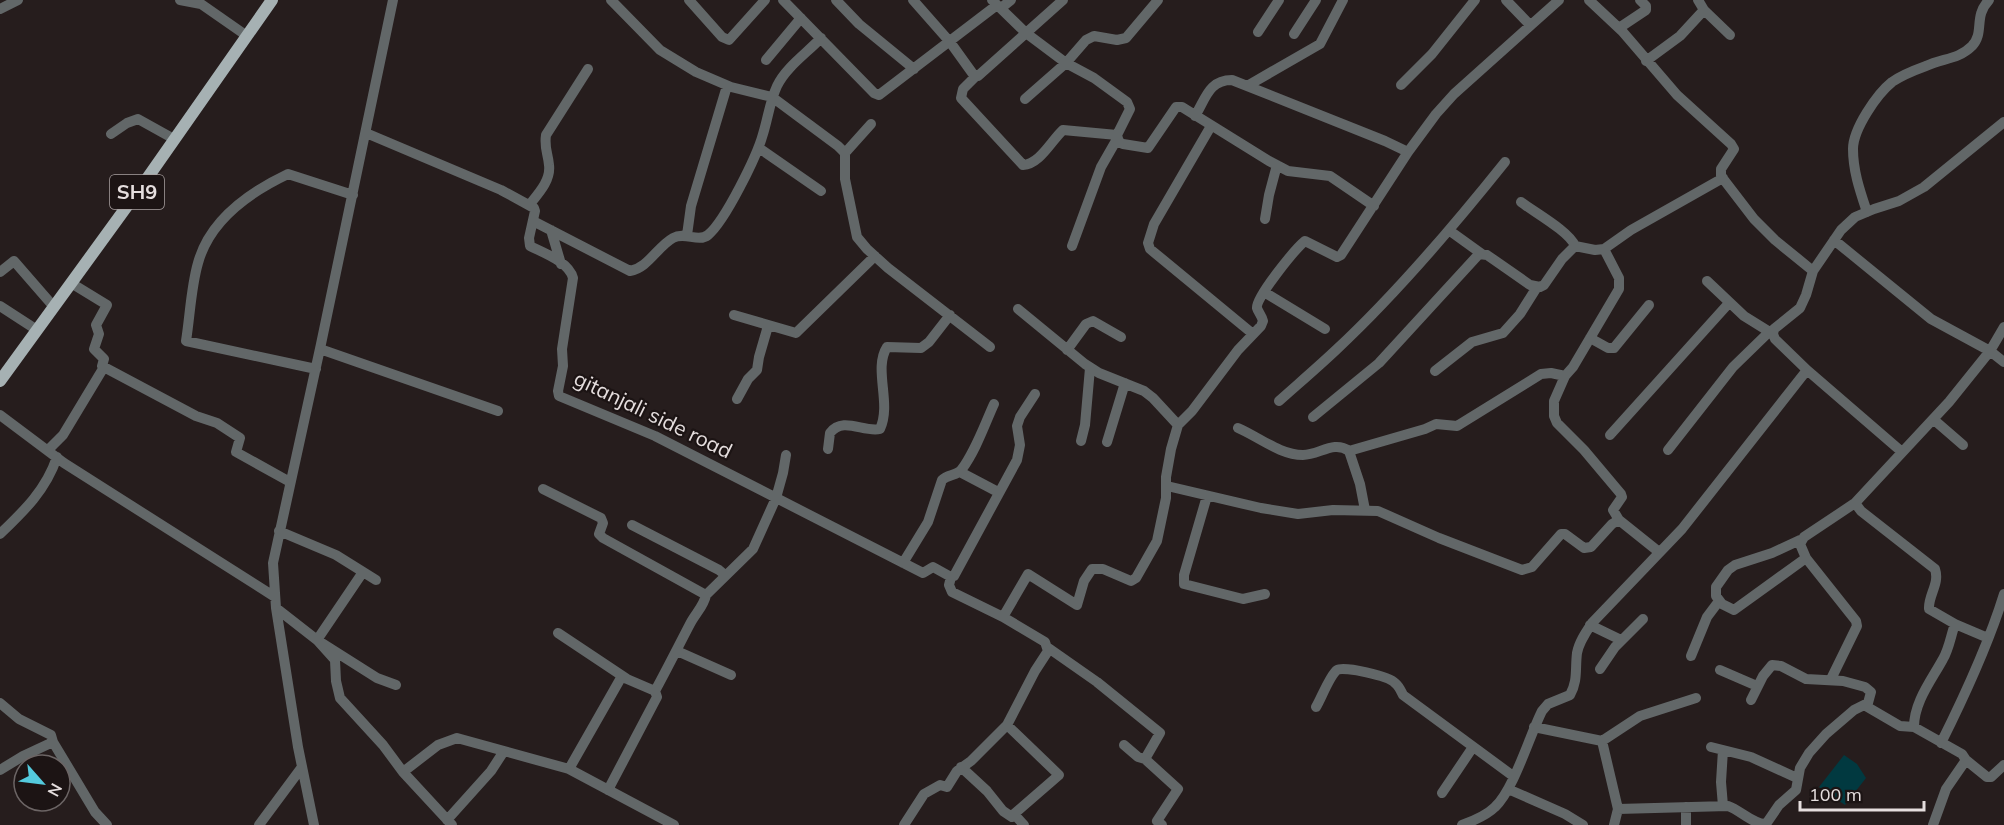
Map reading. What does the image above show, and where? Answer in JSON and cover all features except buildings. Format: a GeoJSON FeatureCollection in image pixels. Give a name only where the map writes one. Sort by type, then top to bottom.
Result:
{"type":"FeatureCollection","features":[{"type":"Feature","properties":{"kind":"main road","name":"SH9"},"geometry":{"type":"LineString","coordinates":[[0,381],[272,0]]}},
{"type":"Feature","properties":{"kind":"street"},"geometry":{"type":"LineString","coordinates":[[0,9],[18,0]]}},
{"type":"Feature","properties":{"kind":"street"},"geometry":{"type":"LineString","coordinates":[[180,0],[201,4],[247,36]]}},
{"type":"Feature","properties":{"kind":"street"},"geometry":{"type":"LineString","coordinates":[[314,825],[302,767],[276,602],[273,563],[393,0]]}},
{"type":"Feature","properties":{"kind":"street"},"geometry":{"type":"LineString","coordinates":[[611,0],[660,50],[696,72],[727,86],[772,97],[845,153]]}},
{"type":"Feature","properties":{"kind":"street"},"geometry":{"type":"LineString","coordinates":[[689,0],[727,40],[731,39],[765,0]]}},
{"type":"Feature","properties":{"kind":"street"},"geometry":{"type":"LineString","coordinates":[[783,0],[874,93],[879,95],[997,4],[1011,0]]}},
{"type":"Feature","properties":{"kind":"street"},"geometry":{"type":"LineString","coordinates":[[836,0],[859,24],[914,69]]}},
{"type":"Feature","properties":{"kind":"street"},"geometry":{"type":"LineString","coordinates":[[913,0],[976,76]]}},
{"type":"Feature","properties":{"kind":"street"},"geometry":{"type":"LineString","coordinates":[[1064,0],[963,89],[961,98],[964,103],[1023,165],[1035,161],[1063,130],[1117,137],[1123,144],[1148,148],[1176,107],[1182,107],[1288,171],[1330,176],[1374,206]]}},
{"type":"Feature","properties":{"kind":"street"},"geometry":{"type":"LineString","coordinates":[[1025,99],[1066,63],[1080,46],[1094,36],[1117,40],[1126,38],[1158,0]]}},
{"type":"Feature","properties":{"kind":"street"},"geometry":{"type":"LineString","coordinates":[[1258,32],[1279,0]]}},
{"type":"Feature","properties":{"kind":"street"},"geometry":{"type":"LineString","coordinates":[[1294,34],[1316,0]]}},
{"type":"Feature","properties":{"kind":"street"},"geometry":{"type":"LineString","coordinates":[[1247,86],[1320,44],[1343,0]]}},
{"type":"Feature","properties":{"kind":"street"},"geometry":{"type":"LineString","coordinates":[[1401,85],[1432,54],[1475,0]]}},
{"type":"Feature","properties":{"kind":"street"},"geometry":{"type":"LineString","coordinates":[[1506,0],[1530,25]]}},
{"type":"Feature","properties":{"kind":"street"},"geometry":{"type":"LineString","coordinates":[[1003,617],[1028,574],[1077,605],[1084,581],[1092,569],[1103,569],[1131,580],[1136,578],[1157,541],[1171,449],[1178,425],[1192,411],[1263,321],[1257,304],[1264,292],[1297,247],[1305,241],[1337,257],[1341,255],[1408,152],[1436,114],[1559,0]]}},
{"type":"Feature","properties":{"kind":"street"},"geometry":{"type":"LineString","coordinates":[[1589,0],[1619,28],[1677,95],[1731,144],[1734,149],[1720,173],[1723,178],[1754,219],[1774,240],[1813,271]]}},
{"type":"Feature","properties":{"kind":"street"},"geometry":{"type":"LineString","coordinates":[[1619,28],[1644,12],[1646,6],[1640,0]]}},
{"type":"Feature","properties":{"kind":"street"},"geometry":{"type":"LineString","coordinates":[[1867,212],[1856,182],[1853,147],[1855,136],[1867,113],[1892,82],[1929,64],[1954,58],[1972,45],[1979,34],[1981,10],[1989,0]]}},
{"type":"Feature","properties":{"kind":"street"},"geometry":{"type":"LineString","coordinates":[[997,4],[1026,33],[1066,63],[1094,78],[1130,106],[1101,167],[1072,246]]}},
{"type":"Feature","properties":{"kind":"street"},"geometry":{"type":"LineString","coordinates":[[1647,61],[1680,36],[1701,5],[1731,35]]}},
{"type":"Feature","properties":{"kind":"street"},"geometry":{"type":"LineString","coordinates":[[766,60],[801,18]]}},
{"type":"Feature","properties":{"kind":"street"},"geometry":{"type":"LineString","coordinates":[[533,221],[630,270],[643,266],[658,249],[674,238],[682,235],[703,237],[713,230],[743,181],[759,148],[772,97],[784,74],[821,38]]}},
{"type":"Feature","properties":{"kind":"street"},"geometry":{"type":"LineString","coordinates":[[530,204],[544,185],[548,174],[549,165],[544,145],[546,135],[588,69]]}},
{"type":"Feature","properties":{"kind":"street"},"geometry":{"type":"LineString","coordinates":[[1195,116],[1212,86],[1220,80],[1232,80],[1408,152]]}},
{"type":"Feature","properties":{"kind":"street"},"geometry":{"type":"LineString","coordinates":[[687,236],[691,207],[727,86]]}},
{"type":"Feature","properties":{"kind":"street"},"geometry":{"type":"LineString","coordinates":[[111,134],[127,123],[138,119],[174,139]]}},
{"type":"Feature","properties":{"kind":"street"},"geometry":{"type":"LineString","coordinates":[[1668,450],[1733,367],[1800,308],[1813,271],[1834,240],[1856,217],[1899,201],[1924,187],[2004,122]]}},
{"type":"Feature","properties":{"kind":"street"},"geometry":{"type":"LineString","coordinates":[[871,124],[845,153],[845,179],[857,237],[875,256],[990,347]]}},
{"type":"Feature","properties":{"kind":"street"},"geometry":{"type":"LineString","coordinates":[[1211,126],[1154,224],[1148,243],[1150,249],[1252,334]]}},
{"type":"Feature","properties":{"kind":"street"},"geometry":{"type":"LineString","coordinates":[[366,133],[530,204],[535,211],[529,238],[530,246],[561,264]]}},
{"type":"Feature","properties":{"kind":"street"},"geometry":{"type":"LineString","coordinates":[[759,148],[821,191]]}},
{"type":"Feature","properties":{"kind":"street"},"geometry":{"type":"LineString","coordinates":[[1279,401],[1337,350],[1387,299],[1450,231],[1505,162]]}},
{"type":"Feature","properties":{"kind":"street"},"geometry":{"type":"LineString","coordinates":[[1265,219],[1277,165]]}},
{"type":"Feature","properties":{"kind":"street"},"geometry":{"type":"LineString","coordinates":[[316,369],[186,341],[198,262],[213,230],[233,208],[265,185],[288,174],[353,195]]}},
{"type":"Feature","properties":{"kind":"street"},"geometry":{"type":"LineString","coordinates":[[1575,246],[1595,250],[1604,249],[1631,230],[1723,178]]}},
{"type":"Feature","properties":{"kind":"street"},"geometry":{"type":"LineString","coordinates":[[1521,202],[1572,240],[1575,246]]}},
{"type":"Feature","properties":{"kind":"street"},"geometry":{"type":"LineString","coordinates":[[550,230],[561,264]]}},
{"type":"Feature","properties":{"kind":"street"},"geometry":{"type":"LineString","coordinates":[[1450,231],[1530,285],[1537,287],[1544,285],[1575,246]]}},
{"type":"Feature","properties":{"kind":"street"},"geometry":{"type":"LineString","coordinates":[[1834,240],[1932,319],[1990,351],[2004,362]]}},
{"type":"Feature","properties":{"kind":"street"},"geometry":{"type":"LineString","coordinates":[[1604,249],[1620,283],[1619,289],[1573,367],[1565,376],[1554,401],[1554,416],[1557,423],[1584,450],[1621,494],[1622,497],[1613,510],[1619,520],[1659,552]]}},
{"type":"Feature","properties":{"kind":"street"},"geometry":{"type":"LineString","coordinates":[[1313,417],[1380,363],[1437,302],[1474,257],[1482,254]]}},
{"type":"Feature","properties":{"kind":"street"},"geometry":{"type":"LineString","coordinates":[[734,315],[791,333],[801,331],[875,256]]}},
{"type":"Feature","properties":{"kind":"street"},"geometry":{"type":"LineString","coordinates":[[0,272],[14,261],[54,307]]}},
{"type":"Feature","properties":{"kind":"street","name":"gitanjali side road"},"geometry":{"type":"LineString","coordinates":[[561,264],[572,272],[573,278],[562,349],[563,366],[559,396],[654,436],[923,573],[933,567],[951,576]]}},
{"type":"Feature","properties":{"kind":"street"},"geometry":{"type":"LineString","coordinates":[[1707,281],[1744,316],[1771,333],[1808,370],[1902,452]]}},
{"type":"Feature","properties":{"kind":"street"},"geometry":{"type":"LineString","coordinates":[[0,534],[28,507],[51,476],[52,454],[104,367],[102,366],[104,359],[94,349],[99,333],[96,325],[107,305],[71,283]]}},
{"type":"Feature","properties":{"kind":"street"},"geometry":{"type":"LineString","coordinates":[[1435,371],[1472,342],[1503,333],[1520,314],[1537,287]]}},
{"type":"Feature","properties":{"kind":"street"},"geometry":{"type":"LineString","coordinates":[[1264,292],[1325,329]]}},
{"type":"Feature","properties":{"kind":"street"},"geometry":{"type":"LineString","coordinates":[[1610,435],[1729,303]]}},
{"type":"Feature","properties":{"kind":"street"},"geometry":{"type":"LineString","coordinates":[[1590,338],[1608,348],[1614,348],[1649,305]]}},
{"type":"Feature","properties":{"kind":"street"},"geometry":{"type":"LineString","coordinates":[[0,306],[37,330]]}},
{"type":"Feature","properties":{"kind":"street"},"geometry":{"type":"LineString","coordinates":[[1018,309],[1090,368],[1153,398],[1178,425]]}},
{"type":"Feature","properties":{"kind":"street"},"geometry":{"type":"LineString","coordinates":[[828,449],[830,433],[836,427],[846,425],[872,430],[880,429],[884,420],[885,396],[882,368],[884,352],[892,346],[921,348],[929,342],[950,315]]}},
{"type":"Feature","properties":{"kind":"street"},"geometry":{"type":"LineString","coordinates":[[1067,350],[1086,324],[1093,321],[1121,338]]}},
{"type":"Feature","properties":{"kind":"street"},"geometry":{"type":"LineString","coordinates":[[737,399],[748,379],[757,370],[768,326]]}},
{"type":"Feature","properties":{"kind":"street"},"geometry":{"type":"LineString","coordinates":[[1806,558],[1737,609],[1731,610],[1719,601],[1714,592],[1728,570],[1735,565],[1772,553],[1800,540],[1855,503],[1933,419],[1990,351],[2004,327]]}},
{"type":"Feature","properties":{"kind":"street"},"geometry":{"type":"LineString","coordinates":[[320,349],[498,411]]}},
{"type":"Feature","properties":{"kind":"street"},"geometry":{"type":"LineString","coordinates":[[104,367],[196,416],[217,423],[240,438],[236,452],[290,482]]}},
{"type":"Feature","properties":{"kind":"street"},"geometry":{"type":"LineString","coordinates":[[1081,441],[1085,425],[1090,368]]}},
{"type":"Feature","properties":{"kind":"street"},"geometry":{"type":"LineString","coordinates":[[1462,825],[1477,820],[1494,808],[1508,789],[1534,727],[1548,704],[1570,695],[1577,676],[1577,652],[1590,625],[1682,529],[1808,370]]}},
{"type":"Feature","properties":{"kind":"street"},"geometry":{"type":"LineString","coordinates":[[1238,428],[1288,453],[1306,455],[1337,446],[1349,451],[1436,424],[1457,426],[1541,374],[1551,373],[1565,376]]}},
{"type":"Feature","properties":{"kind":"street"},"geometry":{"type":"LineString","coordinates":[[1107,442],[1125,383]]}},
{"type":"Feature","properties":{"kind":"street"},"geometry":{"type":"LineString","coordinates":[[904,825],[924,794],[939,785],[947,787],[961,767],[971,761],[1007,725],[1048,651],[1045,642],[1003,617],[952,592],[949,585],[951,576],[954,576],[1019,453],[1017,426],[1035,394]]}},
{"type":"Feature","properties":{"kind":"street"},"geometry":{"type":"LineString","coordinates":[[903,563],[928,522],[942,480],[946,476],[960,472],[970,457],[994,404]]}},
{"type":"Feature","properties":{"kind":"street"},"geometry":{"type":"LineString","coordinates":[[0,415],[52,454],[276,602],[317,639],[335,660],[340,698],[449,823],[491,771],[504,750]]}},
{"type":"Feature","properties":{"kind":"street"},"geometry":{"type":"LineString","coordinates":[[1933,419],[1963,445]]}},
{"type":"Feature","properties":{"kind":"street"},"geometry":{"type":"LineString","coordinates":[[1349,451],[1360,484],[1365,510]]}},
{"type":"Feature","properties":{"kind":"street"},"geometry":{"type":"LineString","coordinates":[[608,790],[657,698],[655,691],[690,622],[706,596],[753,549],[776,498],[786,455]]}},
{"type":"Feature","properties":{"kind":"street"},"geometry":{"type":"LineString","coordinates":[[960,472],[998,492]]}},
{"type":"Feature","properties":{"kind":"street"},"geometry":{"type":"LineString","coordinates":[[1167,486],[1298,514],[1333,510],[1378,511],[1439,538],[1522,570],[1532,567],[1561,534],[1565,534],[1584,548],[1591,547],[1612,524],[1619,520]]}},
{"type":"Feature","properties":{"kind":"street"},"geometry":{"type":"LineString","coordinates":[[543,489],[601,518],[603,523],[599,534],[603,538],[706,596]]}},
{"type":"Feature","properties":{"kind":"street"},"geometry":{"type":"LineString","coordinates":[[1207,496],[1184,575],[1184,584],[1244,599],[1265,594]]}},
{"type":"Feature","properties":{"kind":"street"},"geometry":{"type":"LineString","coordinates":[[1855,503],[1861,511],[1935,569],[1936,582],[1929,609],[1955,624],[1988,638]]}},
{"type":"Feature","properties":{"kind":"street"},"geometry":{"type":"LineString","coordinates":[[632,525],[725,575]]}},
{"type":"Feature","properties":{"kind":"street"},"geometry":{"type":"LineString","coordinates":[[279,531],[336,555],[376,580]]}},
{"type":"Feature","properties":{"kind":"street"},"geometry":{"type":"LineString","coordinates":[[1800,540],[1806,558],[1856,621],[1857,626],[1831,680]]}},
{"type":"Feature","properties":{"kind":"street"},"geometry":{"type":"LineString","coordinates":[[317,639],[363,572]]}},
{"type":"Feature","properties":{"kind":"street"},"geometry":{"type":"LineString","coordinates":[[1941,743],[1976,672],[2004,594]]}},
{"type":"Feature","properties":{"kind":"street"},"geometry":{"type":"LineString","coordinates":[[1691,656],[1707,617],[1719,601]]}},
{"type":"Feature","properties":{"kind":"street"},"geometry":{"type":"LineString","coordinates":[[1600,669],[1621,640],[1642,619]]}},
{"type":"Feature","properties":{"kind":"street"},"geometry":{"type":"LineString","coordinates":[[1914,727],[1914,716],[1919,701],[1944,657],[1955,624]]}},
{"type":"Feature","properties":{"kind":"street"},"geometry":{"type":"LineString","coordinates":[[1590,625],[1621,640]]}},
{"type":"Feature","properties":{"kind":"street"},"geometry":{"type":"LineString","coordinates":[[558,633],[622,676],[655,691]]}},
{"type":"Feature","properties":{"kind":"street"},"geometry":{"type":"LineString","coordinates":[[317,639],[377,678],[396,685]]}},
{"type":"Feature","properties":{"kind":"street"},"geometry":{"type":"LineString","coordinates":[[1047,647],[1097,682],[1160,733],[1145,759]]}},
{"type":"Feature","properties":{"kind":"street"},"geometry":{"type":"LineString","coordinates":[[677,651],[730,675]]}},
{"type":"Feature","properties":{"kind":"street"},"geometry":{"type":"LineString","coordinates":[[1618,809],[1723,807],[1739,810],[1764,825],[1779,805],[1796,790],[1800,768],[1809,753],[1826,734],[1854,710],[1870,701],[1870,690],[1843,681],[1806,679],[1780,666],[1772,665],[1763,676],[1751,700]]}},
{"type":"Feature","properties":{"kind":"street"},"geometry":{"type":"LineString","coordinates":[[1316,707],[1337,670],[1345,668],[1388,678],[1395,682],[1402,695],[1513,777]]}},
{"type":"Feature","properties":{"kind":"street"},"geometry":{"type":"LineString","coordinates":[[1720,669],[1758,686]]}},
{"type":"Feature","properties":{"kind":"street"},"geometry":{"type":"LineString","coordinates":[[569,769],[622,676]]}},
{"type":"Feature","properties":{"kind":"street"},"geometry":{"type":"LineString","coordinates":[[1534,727],[1602,741],[1640,716],[1696,698]]}},
{"type":"Feature","properties":{"kind":"street"},"geometry":{"type":"LineString","coordinates":[[0,703],[19,719],[51,735],[94,812],[107,825]]}},
{"type":"Feature","properties":{"kind":"street"},"geometry":{"type":"LineString","coordinates":[[1864,705],[1900,726],[1914,727],[1962,754],[1985,776],[1990,777],[2004,765]]}},
{"type":"Feature","properties":{"kind":"street"},"geometry":{"type":"LineString","coordinates":[[961,767],[987,791],[1003,811],[1012,817],[1059,775],[1007,725]]}},
{"type":"Feature","properties":{"kind":"street"},"geometry":{"type":"LineString","coordinates":[[403,772],[438,745],[456,738],[569,769],[674,825]]}},
{"type":"Feature","properties":{"kind":"street"},"geometry":{"type":"LineString","coordinates":[[1602,741],[1618,809],[1614,825]]}},
{"type":"Feature","properties":{"kind":"street"},"geometry":{"type":"LineString","coordinates":[[0,770],[53,742]]}},
{"type":"Feature","properties":{"kind":"street"},"geometry":{"type":"LineString","coordinates":[[1124,745],[1138,757],[1145,759],[1178,789],[1157,821],[1162,825]]}},
{"type":"Feature","properties":{"kind":"street"},"geometry":{"type":"LineString","coordinates":[[1442,793],[1473,747]]}},
{"type":"Feature","properties":{"kind":"street"},"geometry":{"type":"LineString","coordinates":[[1712,747],[1770,764],[1797,778]]}},
{"type":"Feature","properties":{"kind":"street"},"geometry":{"type":"LineString","coordinates":[[1723,750],[1721,782],[1723,807]]}},
{"type":"Feature","properties":{"kind":"street"},"geometry":{"type":"LineString","coordinates":[[1933,825],[1946,789],[1966,760]]}},
{"type":"Feature","properties":{"kind":"street"},"geometry":{"type":"LineString","coordinates":[[259,825],[302,767]]}},
{"type":"Feature","properties":{"kind":"street"},"geometry":{"type":"LineString","coordinates":[[1508,789],[1565,814],[1583,825]]}},
{"type":"Feature","properties":{"kind":"street"},"geometry":{"type":"LineString","coordinates":[[1686,807],[1686,825]]}},
{"type":"Feature","properties":{"kind":"street"},"geometry":{"type":"LineString","coordinates":[[1014,814],[1024,825]]}},
{"type":"Feature","properties":{"kind":"water"},"geometry":{"type":"Polygon","coordinates":[[[1844,755],[1857,764],[1866,778],[1845,805],[1819,787],[1844,755]]]}}]}
